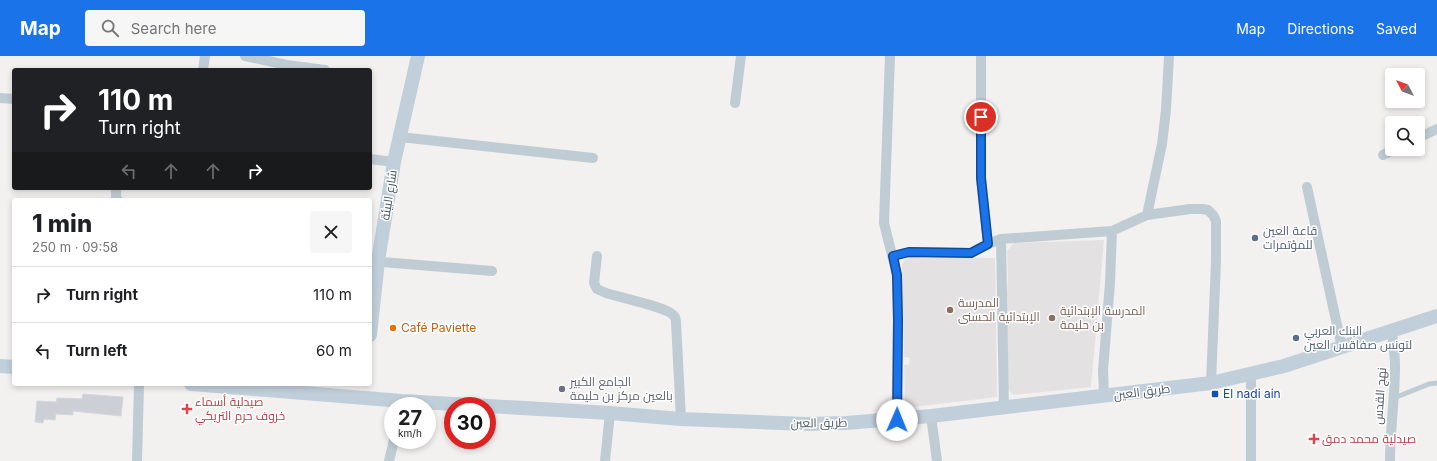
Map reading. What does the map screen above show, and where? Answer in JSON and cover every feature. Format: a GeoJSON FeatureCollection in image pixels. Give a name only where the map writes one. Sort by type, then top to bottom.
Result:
{"type":"FeatureCollection","features":[{"type":"Feature","properties":{"kind":"main road","name":"شارع البيئة"},"geometry":{"type":"LineString","coordinates":[[372,298],[374,261],[394,162],[418,56]]}},
{"type":"Feature","properties":{"kind":"main road","name":"طريق العين"},"geometry":{"type":"LineString","coordinates":[[436,405],[610,413],[681,419],[805,424],[897,420],[1211,383],[1284,366],[1392,332],[1437,316]]}},
{"type":"Feature","properties":{"kind":"main road"},"geometry":{"type":"LineString","coordinates":[[0,366],[12,367]]}},
{"type":"Feature","properties":{"kind":"main road","name":"طريق العين"},"geometry":{"type":"LineString","coordinates":[[240,386],[364,391],[384,398]]}},
{"type":"Feature","properties":{"kind":"street"},"geometry":{"type":"LineString","coordinates":[[202,68],[205,56]]}},
{"type":"Feature","properties":{"kind":"street"},"geometry":{"type":"LineString","coordinates":[[245,56],[287,65],[310,68]]}},
{"type":"Feature","properties":{"kind":"street"},"geometry":{"type":"LineString","coordinates":[[734,103],[741,56]]}},
{"type":"Feature","properties":{"kind":"street"},"geometry":{"type":"LineString","coordinates":[[890,56],[884,223],[897,275],[897,420]]}},
{"type":"Feature","properties":{"kind":"street"},"geometry":{"type":"LineString","coordinates":[[981,56],[981,178],[988,244]]}},
{"type":"Feature","properties":{"kind":"street"},"geometry":{"type":"LineString","coordinates":[[1147,215],[1162,144],[1166,110],[1169,56]]}},
{"type":"Feature","properties":{"kind":"street"},"geometry":{"type":"LineString","coordinates":[[0,98],[12,99]]}},
{"type":"Feature","properties":{"kind":"street"},"geometry":{"type":"LineString","coordinates":[[1425,135],[1437,129]]}},
{"type":"Feature","properties":{"kind":"street"},"geometry":{"type":"LineString","coordinates":[[400,138],[593,158]]}},
{"type":"Feature","properties":{"kind":"street"},"geometry":{"type":"LineString","coordinates":[[372,159],[394,162]]}},
{"type":"Feature","properties":{"kind":"street"},"geometry":{"type":"LineString","coordinates":[[1307,187],[1342,348]]}},
{"type":"Feature","properties":{"kind":"street"},"geometry":{"type":"LineString","coordinates":[[893,256],[909,252],[971,253],[1001,239],[1112,231],[1147,215],[1202,208],[1208,210],[1216,221],[1216,261],[1211,383]]}},
{"type":"Feature","properties":{"kind":"street"},"geometry":{"type":"LineString","coordinates":[[1104,396],[1103,370],[1110,283],[1112,231]]}},
{"type":"Feature","properties":{"kind":"street"},"geometry":{"type":"LineString","coordinates":[[1001,239],[1004,408]]}},
{"type":"Feature","properties":{"kind":"street"},"geometry":{"type":"LineString","coordinates":[[597,256],[594,283],[598,289],[606,293],[668,311],[673,314],[676,322],[681,419]]}},
{"type":"Feature","properties":{"kind":"street"},"geometry":{"type":"LineString","coordinates":[[374,261],[492,271]]}},
{"type":"Feature","properties":{"kind":"street","name":"نهج القدس"},"geometry":{"type":"LineString","coordinates":[[1390,461],[1390,437],[1394,398],[1395,364],[1392,332]]}},
{"type":"Feature","properties":{"kind":"street"},"geometry":{"type":"LineString","coordinates":[[1250,461],[1251,374]]}},
{"type":"Feature","properties":{"kind":"street"},"geometry":{"type":"LineString","coordinates":[[137,461],[139,386]]}},
{"type":"Feature","properties":{"kind":"street"},"geometry":{"type":"LineString","coordinates":[[605,461],[610,413]]}},
{"type":"Feature","properties":{"kind":"street"},"geometry":{"type":"LineString","coordinates":[[931,416],[937,461]]}},
{"type":"Feature","properties":{"kind":"street"},"geometry":{"type":"LineString","coordinates":[[389,461],[392,449]]}},
{"type":"Feature","properties":{"kind":"lane"},"geometry":{"type":"LineString","coordinates":[[1394,398],[1429,384],[1437,383]]}},
{"type":"Feature","properties":{"kind":"shaded area","name":"المدرسة الإبتدائية بن حليمة"},"geometry":{"type":"Polygon","coordinates":[[[1104,240],[1091,387],[1013,395],[1008,389],[1006,319],[1009,317],[1009,312],[1006,310],[1008,278],[1007,251],[1014,243],[1104,240]]]}},
{"type":"Feature","properties":{"kind":"shaded area","name":"المدرسة الإبتدائية الحسنى"},"geometry":{"type":"Polygon","coordinates":[[[908,257],[995,258],[997,397],[905,408],[904,365],[909,364],[910,358],[904,357],[902,263],[908,257]]]}},
{"type":"Feature","properties":{"kind":"building"},"geometry":{"type":"Polygon","coordinates":[[[83,394],[123,397],[121,416],[73,411],[73,415],[56,414],[55,420],[44,419],[43,423],[35,422],[37,401],[56,402],[57,398],[82,399],[83,394]]]}},
{"type":"Feature","properties":{"kind":"place","name":"قاعة العين للمؤتمرات"},"geometry":{"type":"Point","coordinates":[1255,238]}},
{"type":"Feature","properties":{"kind":"place","name":"المدرسة الإبتدائية الحسنى"},"geometry":{"type":"Point","coordinates":[950,310]}},
{"type":"Feature","properties":{"kind":"place","name":"المدرسة الإبتدائية بن حليمة"},"geometry":{"type":"Point","coordinates":[1052,318]}},
{"type":"Feature","properties":{"kind":"place","name":"Café Paviette"},"geometry":{"type":"Point","coordinates":[393,328]}},
{"type":"Feature","properties":{"kind":"place","name":"البنك العربي لتونس صفاقس العين"},"geometry":{"type":"Point","coordinates":[1296,338]}},
{"type":"Feature","properties":{"kind":"place","name":"الجامع الكبير بالعين مركز بن حليمة"},"geometry":{"type":"Point","coordinates":[562,389]}},
{"type":"Feature","properties":{"kind":"place","name":"El nadi ain"},"geometry":{"type":"Point","coordinates":[1215,394]}},
{"type":"Feature","properties":{"kind":"place","name":"صيدلية أسماء خروف حرم التريكي"},"geometry":{"type":"Point","coordinates":[187,409]}},
{"type":"Feature","properties":{"kind":"place","name":"صيدلية محمد دمق"},"geometry":{"type":"Point","coordinates":[1314,439]}},
{"type":"Feature","properties":{"kind":"route"},"geometry":{"type":"LineString","coordinates":[[897,420],[897,275],[893,256],[909,252],[971,253],[988,244],[981,178],[981,117]]}}]}
